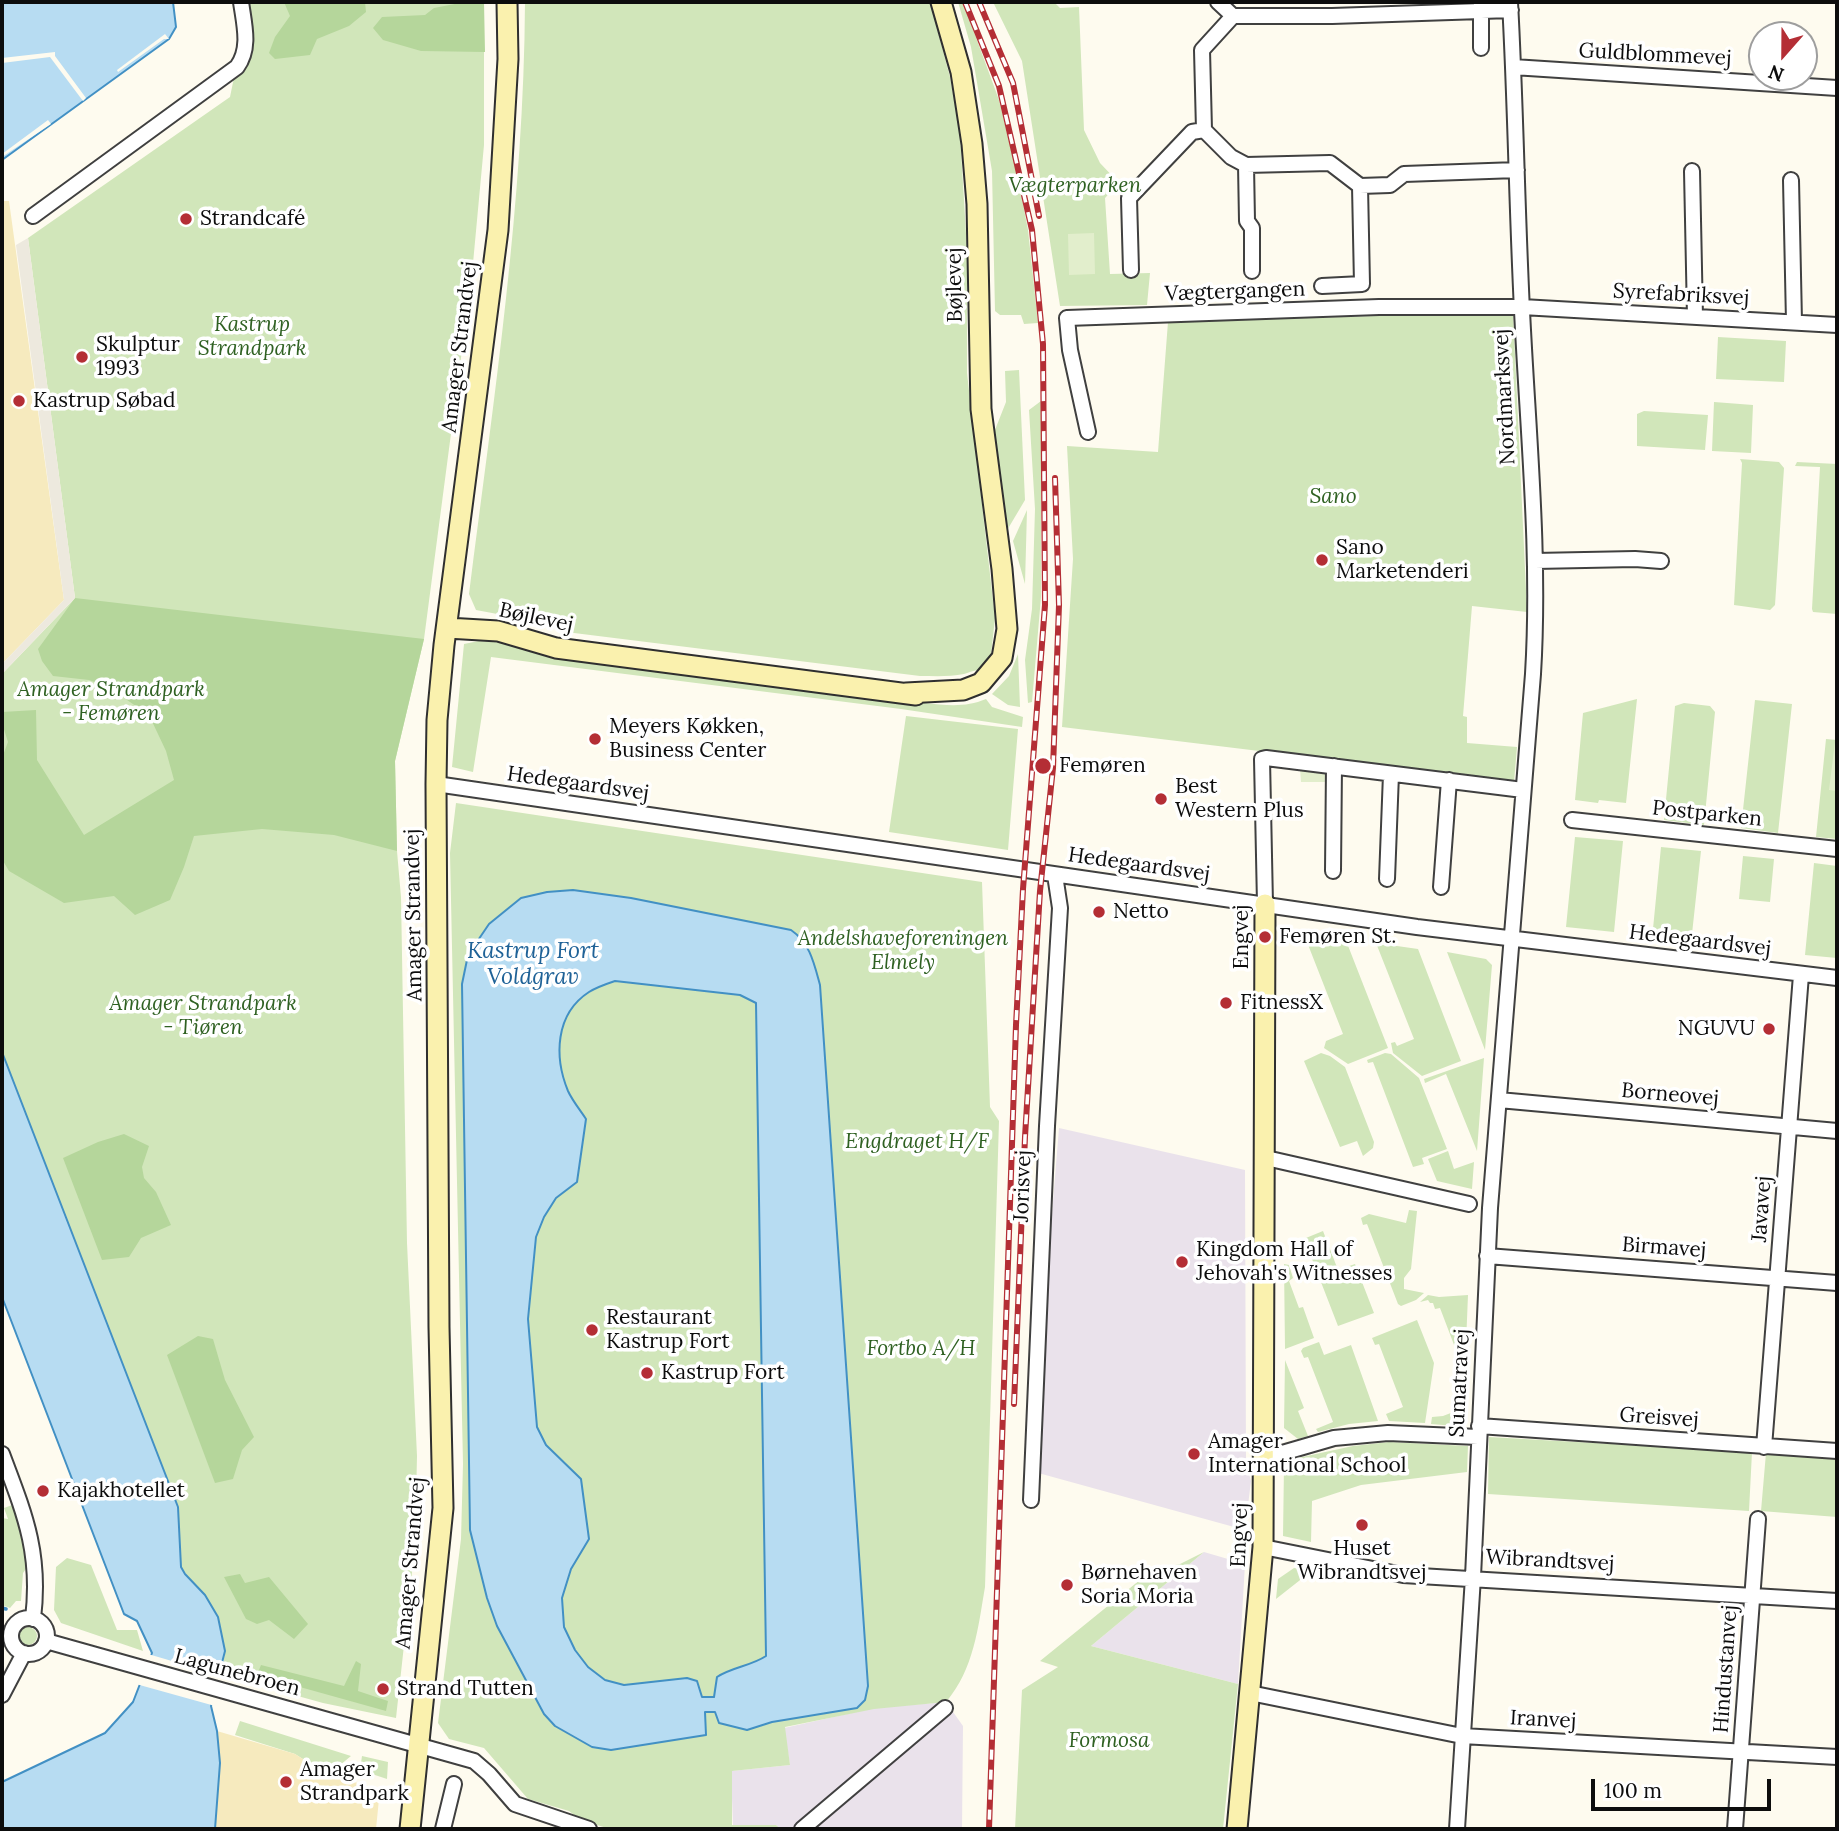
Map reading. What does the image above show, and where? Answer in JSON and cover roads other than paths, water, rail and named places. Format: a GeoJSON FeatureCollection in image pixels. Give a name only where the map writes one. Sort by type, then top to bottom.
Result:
{"type":"FeatureCollection","features":[{"type":"Feature","properties":{"kind":"street"},"geometry":{"type":"LineString","coordinates":[[33,216],[237,67],[243,59],[246,47],[241,2]]}},
{"type":"Feature","properties":{"kind":"street","name":"Amager Strandvej"},"geometry":{"type":"LineString","coordinates":[[410,1829],[443,1508],[439,1327],[437,720],[498,230],[508,59],[507,2]]}},
{"type":"Feature","properties":{"kind":"street","name":"Bøjlevej"},"geometry":{"type":"LineString","coordinates":[[447,628],[498,631],[556,648],[945,700],[969,699],[987,692],[1001,680],[1010,664],[1016,639],[1016,593],[1002,569],[982,409],[977,204],[972,144],[961,72],[941,2]]}},
{"type":"Feature","properties":{"kind":"street"},"geometry":{"type":"LineString","coordinates":[[1218,2],[1233,16],[1332,16],[1511,6]]}},
{"type":"Feature","properties":{"kind":"street"},"geometry":{"type":"LineString","coordinates":[[1481,6],[1481,48]]}},
{"type":"Feature","properties":{"kind":"street","name":"Nordmarksvej"},"geometry":{"type":"LineString","coordinates":[[1511,6],[1535,561],[1533,667],[1511,940]]}},
{"type":"Feature","properties":{"kind":"street"},"geometry":{"type":"LineString","coordinates":[[1233,16],[1202,50],[1205,130],[1231,157],[1246,165],[1331,163],[1360,186],[1390,185],[1404,173],[1517,170]]}},
{"type":"Feature","properties":{"kind":"street","name":"Guldblommevej"},"geometry":{"type":"LineString","coordinates":[[1513,67],[1837,88]]}},
{"type":"Feature","properties":{"kind":"street"},"geometry":{"type":"LineString","coordinates":[[1131,270],[1129,198],[1192,132],[1205,130]]}},
{"type":"Feature","properties":{"kind":"street"},"geometry":{"type":"LineString","coordinates":[[1246,165],[1247,221],[1252,228],[1252,271]]}},
{"type":"Feature","properties":{"kind":"street"},"geometry":{"type":"LineString","coordinates":[[1692,172],[1695,317]]}},
{"type":"Feature","properties":{"kind":"street"},"geometry":{"type":"LineString","coordinates":[[1791,180],[1794,323]]}},
{"type":"Feature","properties":{"kind":"street"},"geometry":{"type":"LineString","coordinates":[[1322,286],[1362,284],[1360,186]]}},
{"type":"Feature","properties":{"kind":"street","name":"Vægtergangen"},"geometry":{"type":"LineString","coordinates":[[1088,432],[1070,350],[1067,317],[1379,307],[1522,307]]}},
{"type":"Feature","properties":{"kind":"street","name":"Syrefabriksvej"},"geometry":{"type":"LineString","coordinates":[[1522,307],[1837,325]]}},
{"type":"Feature","properties":{"kind":"street"},"geometry":{"type":"LineString","coordinates":[[1535,561],[1661,561]]}},
{"type":"Feature","properties":{"kind":"street","name":"Engvej"},"geometry":{"type":"LineString","coordinates":[[1237,1829],[1264,1547],[1266,1157],[1262,759],[1334,766]]}},
{"type":"Feature","properties":{"kind":"street"},"geometry":{"type":"LineString","coordinates":[[1333,871],[1334,766],[1523,790]]}},
{"type":"Feature","properties":{"kind":"street"},"geometry":{"type":"LineString","coordinates":[[1387,879],[1391,774]]}},
{"type":"Feature","properties":{"kind":"street"},"geometry":{"type":"LineString","coordinates":[[1441,887],[1449,780]]}},
{"type":"Feature","properties":{"kind":"street","name":"Hedegaardsvej"},"geometry":{"type":"LineString","coordinates":[[436,784],[1511,940],[1837,978]]}},
{"type":"Feature","properties":{"kind":"street","name":"Postparken"},"geometry":{"type":"LineString","coordinates":[[1572,820],[1837,849]]}},
{"type":"Feature","properties":{"kind":"street","name":"Jorisvej"},"geometry":{"type":"LineString","coordinates":[[1031,1500],[1046,1139],[1060,908],[1055,875]]}},
{"type":"Feature","properties":{"kind":"street","name":"Sumatravej"},"geometry":{"type":"LineString","coordinates":[[1457,1829],[1473,1577],[1488,1256],[1511,940]]}},
{"type":"Feature","properties":{"kind":"street","name":"Javavej"},"geometry":{"type":"LineString","coordinates":[[1764,1447],[1801,975]]}},
{"type":"Feature","properties":{"kind":"street","name":"Borneovej"},"geometry":{"type":"LineString","coordinates":[[1499,1100],[1837,1131]]}},
{"type":"Feature","properties":{"kind":"street"},"geometry":{"type":"LineString","coordinates":[[1266,1157],[1469,1204]]}},
{"type":"Feature","properties":{"kind":"street","name":"Birmavej"},"geometry":{"type":"LineString","coordinates":[[1488,1256],[1837,1283]]}},
{"type":"Feature","properties":{"kind":"street","name":"Greisvej"},"geometry":{"type":"LineString","coordinates":[[1265,1458],[1334,1438],[1388,1433],[1478,1431],[1837,1451]]}},
{"type":"Feature","properties":{"kind":"street"},"geometry":{"type":"LineString","coordinates":[[2,1454],[32,1538],[36,1584],[33,1619]]}},
{"type":"Feature","properties":{"kind":"street"},"geometry":{"type":"LineString","coordinates":[[1752,1595],[1758,1519]]}},
{"type":"Feature","properties":{"kind":"street","name":"Wibrandtsvej"},"geometry":{"type":"LineString","coordinates":[[1264,1547],[1402,1575],[1473,1577],[1837,1601]]}},
{"type":"Feature","properties":{"kind":"street","name":"Hindustanvej"},"geometry":{"type":"LineString","coordinates":[[1735,1829],[1752,1595]]}},
{"type":"Feature","properties":{"kind":"street"},"geometry":{"type":"LineString","coordinates":[[33,1619],[45,1630],[46,1641],[35,1653],[23,1653],[14,1646],[12,1629],[21,1620],[33,1619]]}},
{"type":"Feature","properties":{"kind":"street","name":"Lagunebroen"},"geometry":{"type":"LineString","coordinates":[[46,1641],[474,1761],[515,1804],[589,1829]]}},
{"type":"Feature","properties":{"kind":"street"},"geometry":{"type":"LineString","coordinates":[[2,1695],[23,1653]]}},
{"type":"Feature","properties":{"kind":"street","name":"Iranvej"},"geometry":{"type":"LineString","coordinates":[[1250,1693],[1462,1736],[1837,1757]]}},
{"type":"Feature","properties":{"kind":"street"},"geometry":{"type":"LineString","coordinates":[[802,1829],[945,1708]]}},
{"type":"Feature","properties":{"kind":"street"},"geometry":{"type":"LineString","coordinates":[[443,1829],[454,1784]]}},
{"type":"Feature","properties":{"kind":"water"},"geometry":{"type":"Polygon","coordinates":[[[2,2],[173,2],[176,27],[169,39],[2,160],[2,2]]]}},
{"type":"Feature","properties":{"kind":"water","name":"Kastrup Fort Voldgrav"},"geometry":{"type":"Polygon","coordinates":[[[573,890],[631,898],[791,930],[803,941],[813,961],[820,985],[868,1686],[865,1700],[857,1708],[772,1722],[747,1730],[719,1723],[715,1712],[705,1712],[706,1735],[611,1750],[592,1747],[555,1726],[544,1714],[497,1626],[470,1530],[462,984],[468,955],[489,924],[521,898],[573,890]],[[615,981],[589,992],[569,1012],[560,1037],[563,1078],[586,1119],[577,1182],[556,1198],[536,1237],[528,1319],[537,1427],[546,1445],[581,1479],[589,1539],[571,1569],[562,1598],[564,1627],[575,1650],[588,1667],[605,1680],[624,1685],[687,1678],[697,1681],[702,1697],[714,1697],[717,1677],[766,1656],[756,1003],[740,995],[615,981]]]}},
{"type":"Feature","properties":{"kind":"water"},"geometry":{"type":"Polygon","coordinates":[[[2,1052],[178,1507],[181,1567],[205,1595],[218,1617],[225,1651],[211,1706],[220,1763],[215,1829],[2,1829],[2,1782],[105,1733],[133,1702],[152,1653],[137,1621],[124,1614],[2,1297],[2,1052]]]}},
{"type":"Feature","properties":{"kind":"waterway"},"geometry":{"type":"LineString","coordinates":[[2,1608],[6,1609]]}},
{"type":"Feature","properties":{"kind":"railway"},"geometry":{"type":"LineString","coordinates":[[965,2],[999,86],[1032,230],[1043,344],[1045,605],[1023,889],[1016,1025],[989,1829]]}},
{"type":"Feature","properties":{"kind":"railway"},"geometry":{"type":"LineString","coordinates":[[979,2],[1013,83],[1039,216]]}},
{"type":"Feature","properties":{"kind":"railway"},"geometry":{"type":"LineString","coordinates":[[1014,1404],[1025,1137],[1040,891],[1053,768],[1059,605],[1055,478]]}},
{"type":"Feature","properties":{"kind":"place","name":"Strandcafé"},"geometry":{"type":"Point","coordinates":[186,219]}},
{"type":"Feature","properties":{"kind":"place","name":"Skulptur 1993"},"geometry":{"type":"Point","coordinates":[82,357]}},
{"type":"Feature","properties":{"kind":"place","name":"Kastrup Søbad"},"geometry":{"type":"Point","coordinates":[19,401]}},
{"type":"Feature","properties":{"kind":"place","name":"Sano Marketenderi"},"geometry":{"type":"Point","coordinates":[1322,560]}},
{"type":"Feature","properties":{"kind":"place","name":"Meyers Køkken, Business Center"},"geometry":{"type":"Point","coordinates":[595,739]}},
{"type":"Feature","properties":{"kind":"place","name":"Femøren"},"geometry":{"type":"Point","coordinates":[1043,766]}},
{"type":"Feature","properties":{"kind":"place","name":"Best Western Plus"},"geometry":{"type":"Point","coordinates":[1161,799]}},
{"type":"Feature","properties":{"kind":"place","name":"Netto"},"geometry":{"type":"Point","coordinates":[1099,912]}},
{"type":"Feature","properties":{"kind":"place","name":"Femøren St."},"geometry":{"type":"Point","coordinates":[1265,937]}},
{"type":"Feature","properties":{"kind":"place","name":"FitnessX"},"geometry":{"type":"Point","coordinates":[1226,1003]}},
{"type":"Feature","properties":{"kind":"place","name":"NGUVU"},"geometry":{"type":"Point","coordinates":[1769,1029]}},
{"type":"Feature","properties":{"kind":"place","name":"Kingdom Hall of Jehovah's Witnesses"},"geometry":{"type":"Point","coordinates":[1182,1262]}},
{"type":"Feature","properties":{"kind":"place","name":"Restaurant Kastrup Fort"},"geometry":{"type":"Point","coordinates":[592,1330]}},
{"type":"Feature","properties":{"kind":"place","name":"Kastrup Fort"},"geometry":{"type":"Point","coordinates":[647,1373]}},
{"type":"Feature","properties":{"kind":"place","name":"Amager International School"},"geometry":{"type":"Point","coordinates":[1194,1454]}},
{"type":"Feature","properties":{"kind":"place","name":"Kajakhotellet"},"geometry":{"type":"Point","coordinates":[43,1491]}},
{"type":"Feature","properties":{"kind":"place","name":"Huset Wibrandtsvej"},"geometry":{"type":"Point","coordinates":[1362,1525]}},
{"type":"Feature","properties":{"kind":"place","name":"Børnehaven Soria Moria"},"geometry":{"type":"Point","coordinates":[1067,1585]}},
{"type":"Feature","properties":{"kind":"place","name":"Strand Tutten"},"geometry":{"type":"Point","coordinates":[383,1689]}},
{"type":"Feature","properties":{"kind":"place","name":"Amager Strandpark"},"geometry":{"type":"Point","coordinates":[286,1782]}},
{"type":"Feature","properties":{"kind":"park label","name":"Vægterparken"},"geometry":{"type":"Point","coordinates":[1075,186]}},
{"type":"Feature","properties":{"kind":"park label","name":"Kastrup Strandpark"},"geometry":{"type":"Point","coordinates":[252,337]}},
{"type":"Feature","properties":{"kind":"park label","name":"Sano"},"geometry":{"type":"Point","coordinates":[1333,497]}},
{"type":"Feature","properties":{"kind":"park label","name":"Amager Strandpark - Femøren"},"geometry":{"type":"Point","coordinates":[111,702]}},
{"type":"Feature","properties":{"kind":"park label","name":"Andelshaveforeningen Elmely"},"geometry":{"type":"Point","coordinates":[903,951]}},
{"type":"Feature","properties":{"kind":"park label","name":"Amager Strandpark - Tiøren"},"geometry":{"type":"Point","coordinates":[203,1016]}},
{"type":"Feature","properties":{"kind":"park label","name":"Engdraget H/F"},"geometry":{"type":"Point","coordinates":[917,1142]}},
{"type":"Feature","properties":{"kind":"park label","name":"Fortbo A/H"},"geometry":{"type":"Point","coordinates":[921,1349]}},
{"type":"Feature","properties":{"kind":"park label","name":"Formosa"},"geometry":{"type":"Point","coordinates":[1109,1741]}}]}
